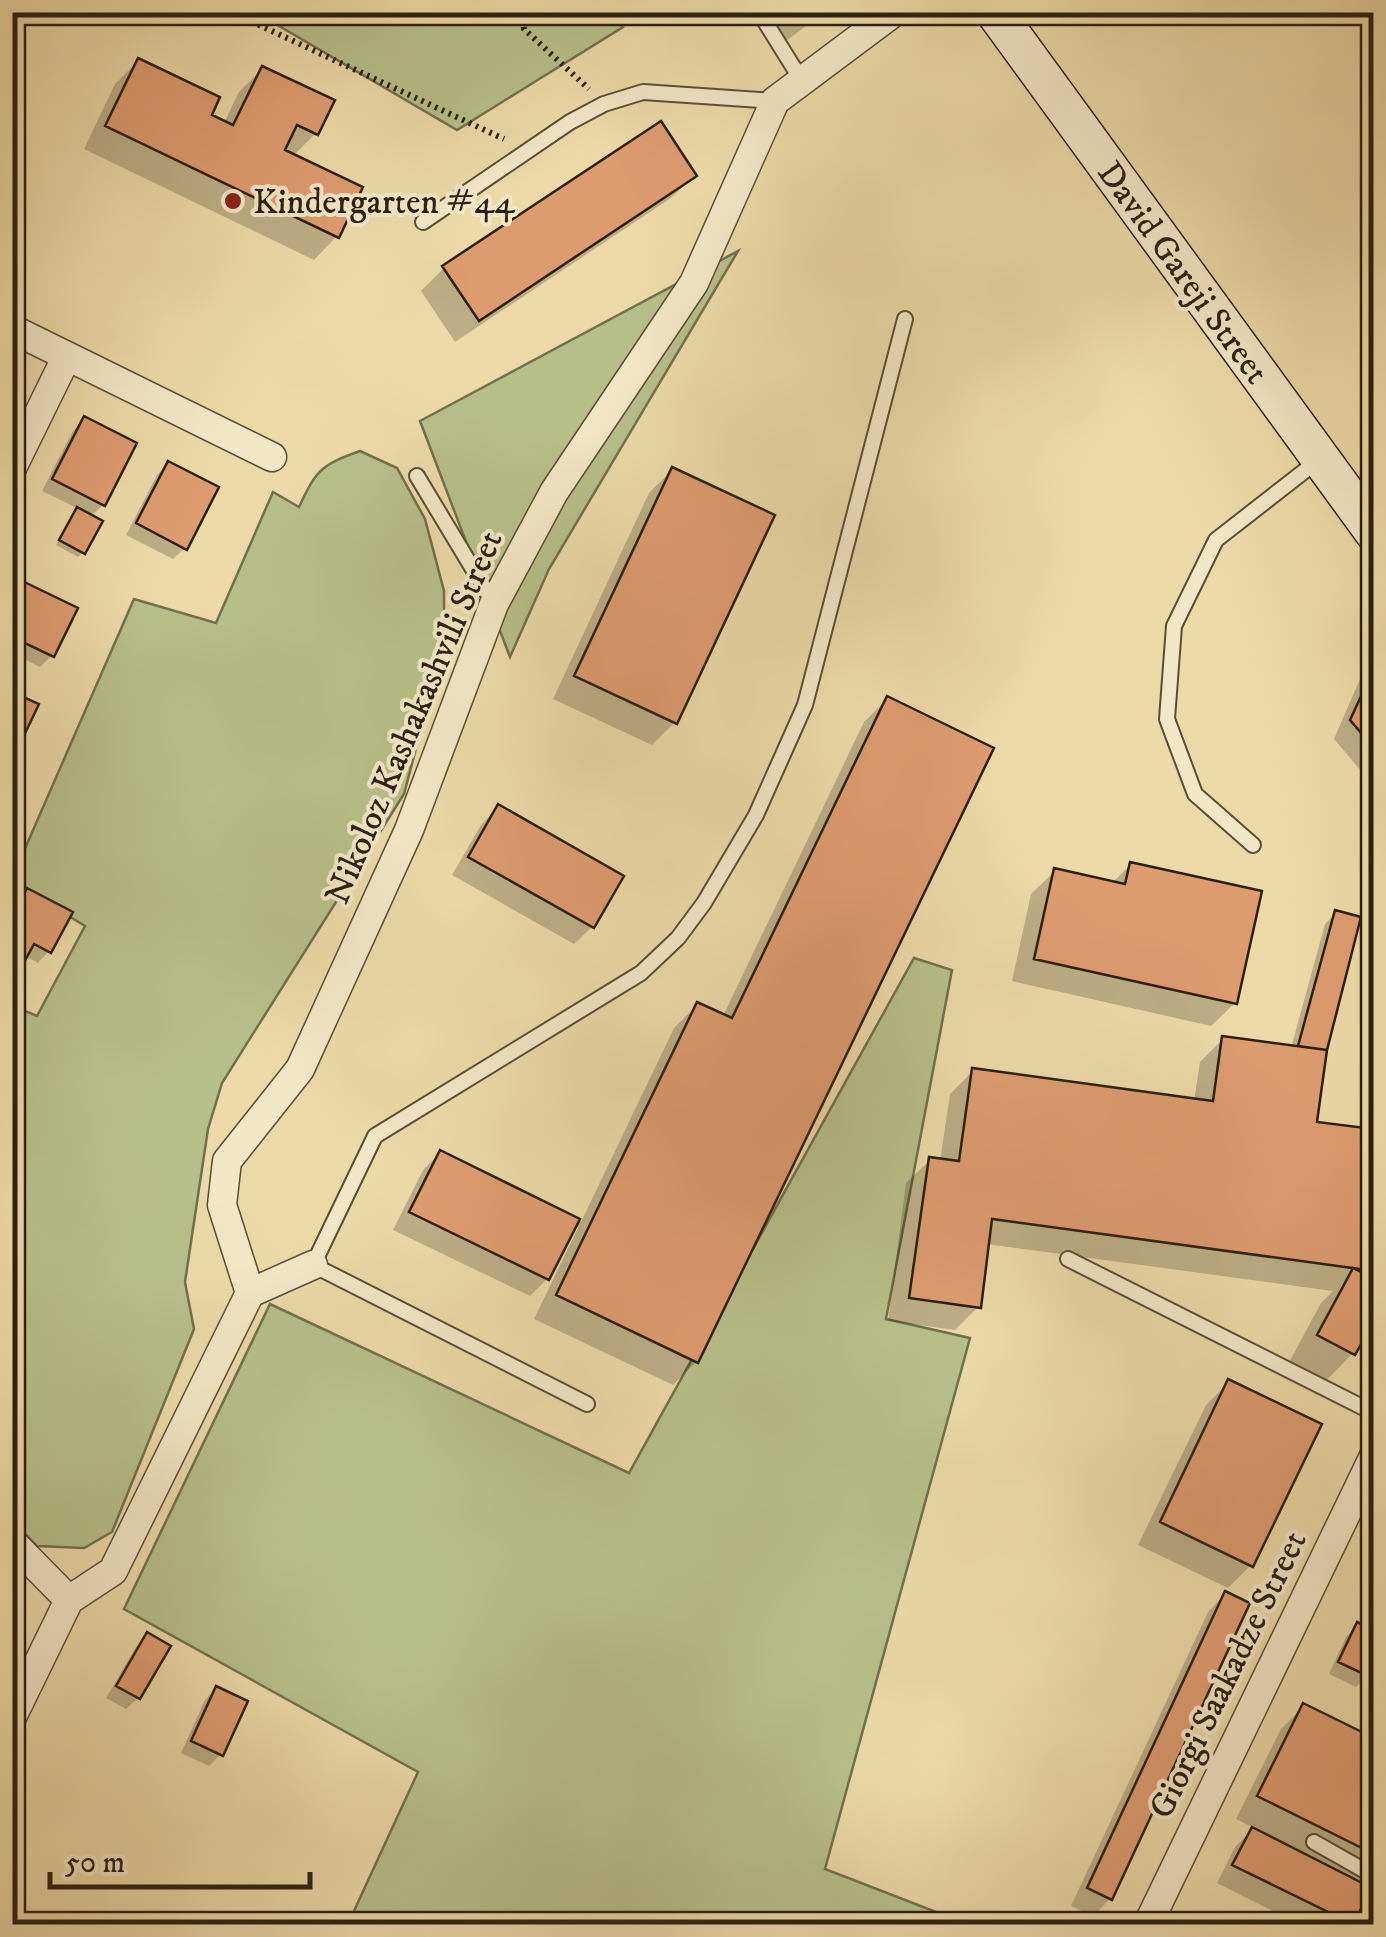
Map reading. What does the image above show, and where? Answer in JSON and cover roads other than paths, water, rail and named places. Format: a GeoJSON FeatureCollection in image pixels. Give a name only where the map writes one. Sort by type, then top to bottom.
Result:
{"type":"FeatureCollection","features":[{"type":"Feature","properties":{"kind":"main road","name":"David Gareji Street"},"geometry":{"type":"LineString","coordinates":[[995,12],[1374,532]]}},
{"type":"Feature","properties":{"kind":"street","name":"Nikoloz Kashakashvili Street"},"geometry":{"type":"LineString","coordinates":[[250,1293],[222,1205],[227,1160],[300,1070],[408,830],[494,604],[554,492],[694,283],[775,101],[894,12]]}},
{"type":"Feature","properties":{"kind":"street"},"geometry":{"type":"LineString","coordinates":[[12,328],[272,457]]}},
{"type":"Feature","properties":{"kind":"street"},"geometry":{"type":"LineString","coordinates":[[12,468],[67,356]]}},
{"type":"Feature","properties":{"kind":"street"},"geometry":{"type":"LineString","coordinates":[[12,1717],[69,1600],[113,1572],[250,1293],[313,1265]]}},
{"type":"Feature","properties":{"kind":"street","name":"Giorgi Saakadze Street"},"geometry":{"type":"LineString","coordinates":[[1148,1924],[1374,1456]]}},
{"type":"Feature","properties":{"kind":"street"},"geometry":{"type":"LineString","coordinates":[[12,1542],[69,1600]]}},
{"type":"Feature","properties":{"kind":"lane"},"geometry":{"type":"LineString","coordinates":[[760,12],[802,81]]}},
{"type":"Feature","properties":{"kind":"lane"},"geometry":{"type":"LineString","coordinates":[[424,222],[528,150],[604,104],[643,92],[775,101]]}},
{"type":"Feature","properties":{"kind":"lane"},"geometry":{"type":"LineString","coordinates":[[587,1404],[313,1265],[374,1136],[641,973],[678,938],[704,903],[756,815],[805,705],[905,318]]}},
{"type":"Feature","properties":{"kind":"lane"},"geometry":{"type":"LineString","coordinates":[[1254,845],[1195,794],[1167,719],[1174,626],[1216,540],[1320,459]]}},
{"type":"Feature","properties":{"kind":"lane"},"geometry":{"type":"LineString","coordinates":[[417,476],[494,604]]}},
{"type":"Feature","properties":{"kind":"lane"},"geometry":{"type":"LineString","coordinates":[[1068,1259],[1374,1414]]}},
{"type":"Feature","properties":{"kind":"lane"},"geometry":{"type":"LineString","coordinates":[[1314,1842],[1374,1876]]}},
{"type":"Feature","properties":{"kind":"place","name":"Kindergarten #44"},"geometry":{"type":"Point","coordinates":[233,201]}}]}
